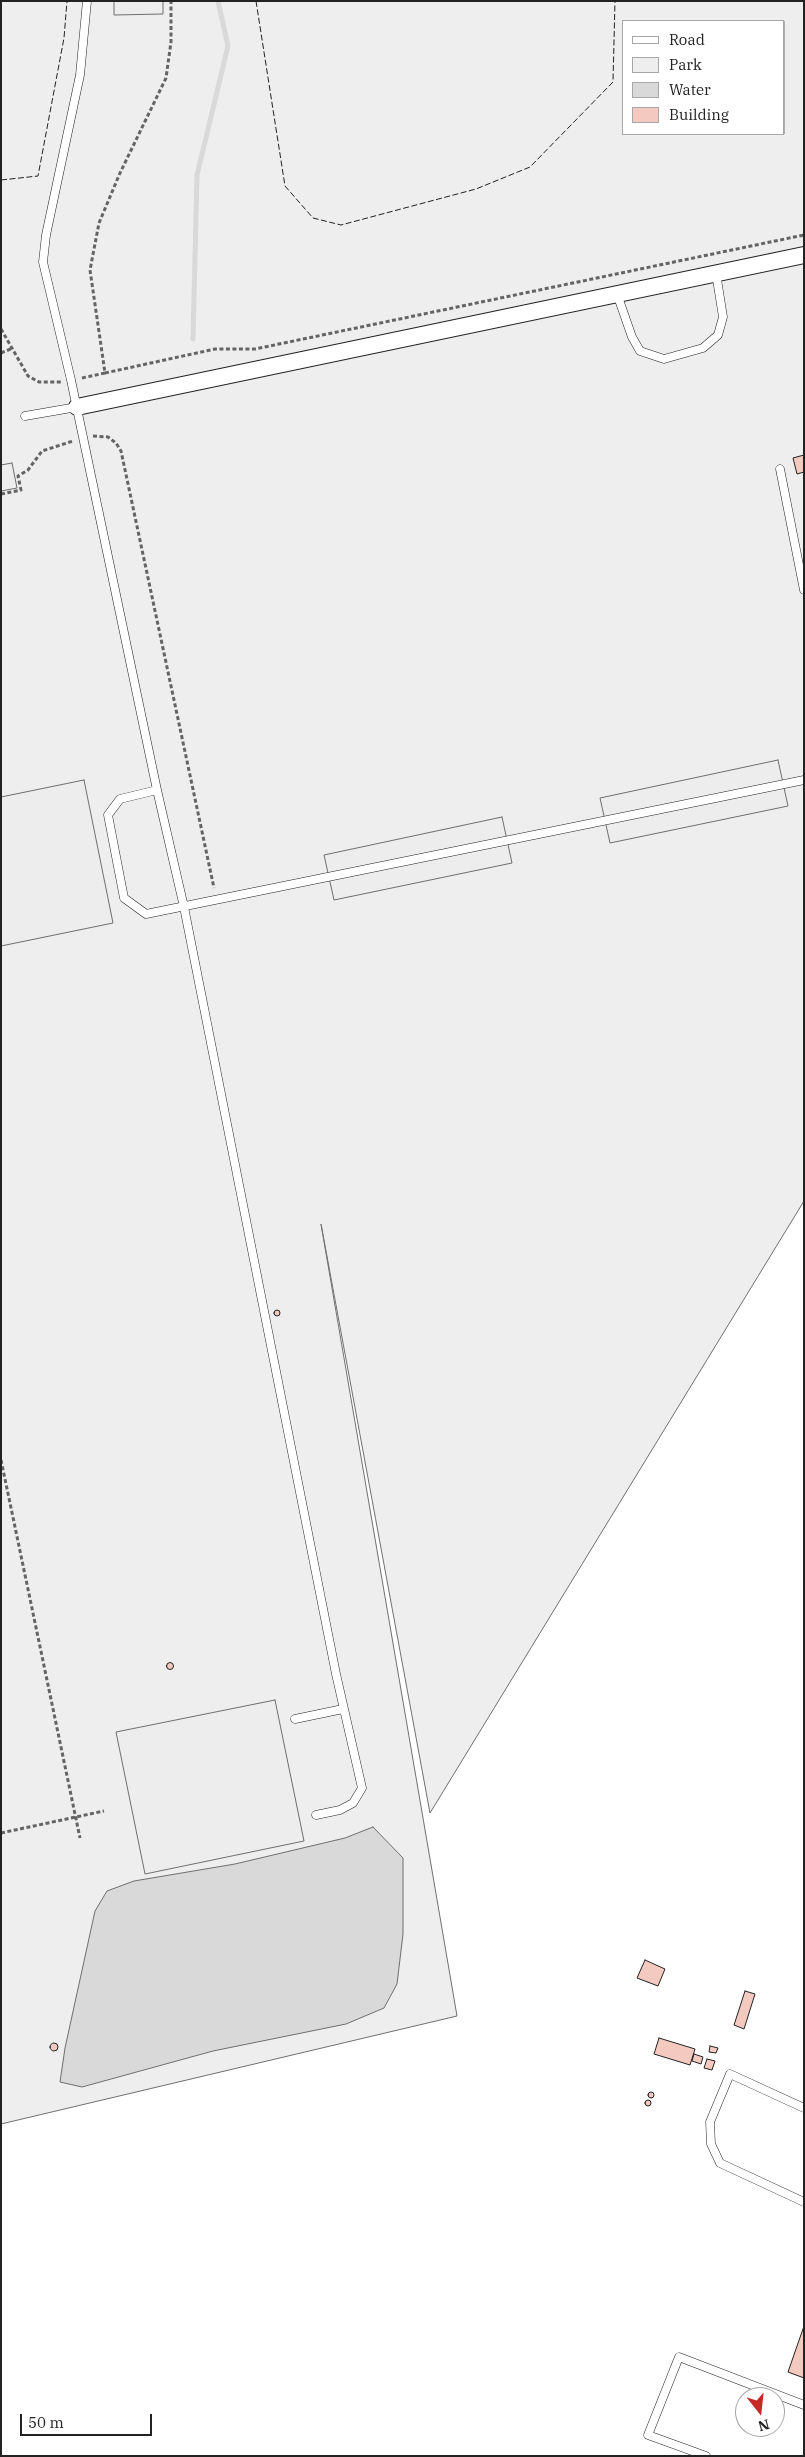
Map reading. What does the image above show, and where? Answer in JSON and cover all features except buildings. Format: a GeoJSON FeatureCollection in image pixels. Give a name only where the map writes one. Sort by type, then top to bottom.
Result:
{"type":"FeatureCollection","features":[{"type":"Feature","properties":{"kind":"street"},"geometry":{"type":"LineString","coordinates":[[77,407],[804,255]]}},
{"type":"Feature","properties":{"kind":"lane"},"geometry":{"type":"LineString","coordinates":[[87,1],[80,75],[46,234],[43,262],[84,438],[157,790],[184,907],[343,1709],[362,1788],[353,1802],[340,1810],[316,1815]]}},
{"type":"Feature","properties":{"kind":"lane"},"geometry":{"type":"LineString","coordinates":[[617,294],[632,337],[640,351],[664,359],[703,348],[718,335],[723,317],[716,273]]}},
{"type":"Feature","properties":{"kind":"lane"},"geometry":{"type":"LineString","coordinates":[[25,416],[77,407]]}},
{"type":"Feature","properties":{"kind":"lane"},"geometry":{"type":"LineString","coordinates":[[780,469],[804,590]]}},
{"type":"Feature","properties":{"kind":"lane"},"geometry":{"type":"LineString","coordinates":[[157,790],[120,799],[108,815],[124,898],[146,914],[804,780]]}},
{"type":"Feature","properties":{"kind":"lane"},"geometry":{"type":"LineString","coordinates":[[296,1719],[343,1709]]}},
{"type":"Feature","properties":{"kind":"lane"},"geometry":{"type":"LineString","coordinates":[[804,2108],[730,2074],[710,2122],[711,2144],[720,2163],[804,2202]]}},
{"type":"Feature","properties":{"kind":"lane"},"geometry":{"type":"LineString","coordinates":[[706,2456],[695,2454],[648,2435],[679,2357],[804,2405]]}},
{"type":"Feature","properties":{"kind":"path"},"geometry":{"type":"LineString","coordinates":[[105,373],[90,270],[99,223],[166,78],[170,42],[171,1]]}},
{"type":"Feature","properties":{"kind":"path"},"geometry":{"type":"LineString","coordinates":[[1,329],[28,376],[40,382],[52,384],[215,349],[255,349],[804,235]]}},
{"type":"Feature","properties":{"kind":"path"},"geometry":{"type":"LineString","coordinates":[[1,353],[13,348]]}},
{"type":"Feature","properties":{"kind":"path"},"geometry":{"type":"LineString","coordinates":[[1,494],[20,490],[18,476],[28,470],[42,451],[96,435],[108,437],[116,443],[121,451],[215,890],[224,888]]}},
{"type":"Feature","properties":{"kind":"path"},"geometry":{"type":"LineString","coordinates":[[1,1460],[80,1838]]}},
{"type":"Feature","properties":{"kind":"path"},"geometry":{"type":"LineString","coordinates":[[1,1833],[104,1811]]}},
{"type":"Feature","properties":{"kind":"green space"},"geometry":{"type":"Polygon","coordinates":[[[1,1],[804,1],[804,1201],[430,1813],[321,1224],[457,2016],[1,2124],[1,1]]]}},
{"type":"Feature","properties":{"kind":"shaded area"},"geometry":{"type":"Polygon","coordinates":[[[114,1],[163,1],[163,14],[114,15],[114,1]]]}},
{"type":"Feature","properties":{"kind":"shaded area"},"geometry":{"type":"Polygon","coordinates":[[[12,463],[17,488],[1,491],[1,465],[12,463]]]}},
{"type":"Feature","properties":{"kind":"shaded area"},"geometry":{"type":"Polygon","coordinates":[[[778,760],[788,806],[610,843],[600,798],[778,760]]]}},
{"type":"Feature","properties":{"kind":"shaded area"},"geometry":{"type":"Polygon","coordinates":[[[84,780],[113,923],[1,946],[1,797],[84,780]]]}},
{"type":"Feature","properties":{"kind":"shaded area"},"geometry":{"type":"Polygon","coordinates":[[[502,817],[512,863],[334,900],[324,855],[502,817]]]}},
{"type":"Feature","properties":{"kind":"shaded area"},"geometry":{"type":"Polygon","coordinates":[[[275,1700],[304,1841],[145,1874],[116,1732],[275,1700]]]}},
{"type":"Feature","properties":{"kind":"water"},"geometry":{"type":"Polygon","coordinates":[[[373,1827],[403,1858],[403,1934],[397,1984],[384,2008],[346,2024],[213,2051],[82,2087],[60,2082],[65,2048],[95,1911],[107,1891],[134,1881],[235,1864],[345,1838],[373,1827]]]}},
{"type":"Feature","properties":{"kind":"waterway"},"geometry":{"type":"LineString","coordinates":[[193,339],[197,175],[228,46],[218,1]]}},
{"type":"Feature","properties":{"kind":"fence"},"geometry":{"type":"LineString","coordinates":[[1,180],[38,176],[64,38],[67,1]]}},
{"type":"Feature","properties":{"kind":"fence"},"geometry":{"type":"LineString","coordinates":[[256,1],[285,186],[313,218],[341,225],[476,189],[530,167],[613,82],[615,1]]}}]}
